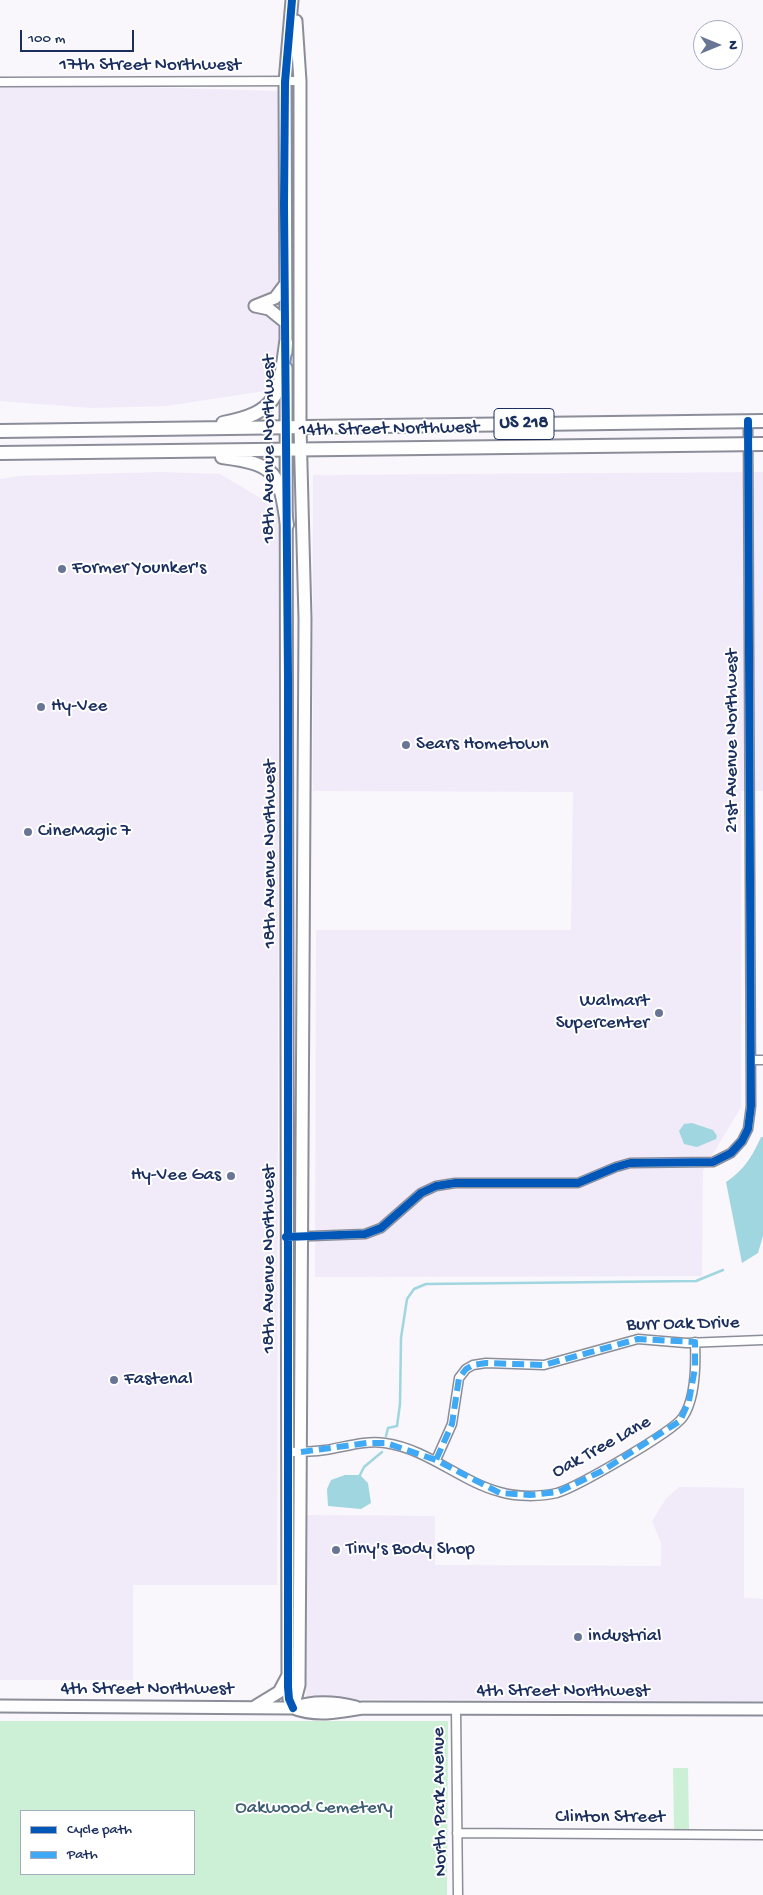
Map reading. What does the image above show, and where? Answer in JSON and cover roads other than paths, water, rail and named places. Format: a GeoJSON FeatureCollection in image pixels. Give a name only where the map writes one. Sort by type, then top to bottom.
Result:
{"type":"FeatureCollection","features":[{"type":"Feature","properties":{"kind":"main road"},"geometry":{"type":"LineString","coordinates":[[163,428],[224,422],[246,417],[265,408],[274,399],[279,388],[286,343]]}},
{"type":"Feature","properties":{"kind":"main road","name":"US 218"},"geometry":{"type":"LineString","coordinates":[[748,422],[763,421]]}},
{"type":"Feature","properties":{"kind":"main road","name":"14th Street Northwest"},"geometry":{"type":"LineString","coordinates":[[0,431],[748,422]]}},
{"type":"Feature","properties":{"kind":"main road","name":"14th Street Northwest"},"geometry":{"type":"LineString","coordinates":[[0,454],[748,444]]}},
{"type":"Feature","properties":{"kind":"main road","name":"US 218"},"geometry":{"type":"LineString","coordinates":[[748,444],[763,444]]}},
{"type":"Feature","properties":{"kind":"main road"},"geometry":{"type":"LineString","coordinates":[[162,451],[223,457],[259,464],[270,471],[278,481],[283,495],[287,525]]}},
{"type":"Feature","properties":{"kind":"street","name":"18th Avenue Northwest"},"geometry":{"type":"LineString","coordinates":[[293,0],[300,81],[300,450],[305,619],[302,907],[303,1237],[301,1452],[293,1547],[288,1676],[289,1699],[294,1708]]}},
{"type":"Feature","properties":{"kind":"street","name":"18th Avenue Northwest"},"geometry":{"type":"LineString","coordinates":[[293,0],[285,82],[284,286],[280,298],[285,322],[286,343],[287,1452],[299,1685],[294,1708]]}},
{"type":"Feature","properties":{"kind":"street","name":"17th Street Northwest"},"geometry":{"type":"LineString","coordinates":[[0,82],[300,81]]}},
{"type":"Feature","properties":{"kind":"street"},"geometry":{"type":"LineString","coordinates":[[285,322],[269,308],[255,306],[280,298],[296,307],[299,318]]}},
{"type":"Feature","properties":{"kind":"street","name":"21st Avenue Northwest"},"geometry":{"type":"LineString","coordinates":[[286,1237],[365,1234],[381,1228],[421,1193],[436,1186],[455,1183],[578,1184],[616,1167],[630,1163],[705,1163],[721,1159],[739,1146],[748,1128],[751,1106],[748,422]]}},
{"type":"Feature","properties":{"kind":"street"},"geometry":{"type":"LineString","coordinates":[[751,1060],[763,1060]]}},
{"type":"Feature","properties":{"kind":"street","name":"Burr Oak Drive"},"geometry":{"type":"LineString","coordinates":[[436,1460],[452,1424],[459,1378],[466,1369],[473,1365],[486,1363],[544,1365],[630,1340],[647,1338],[695,1342],[763,1340]]}},
{"type":"Feature","properties":{"kind":"street","name":"Oak Tree Lane"},"geometry":{"type":"LineString","coordinates":[[287,1452],[301,1452],[378,1442],[398,1446],[436,1460],[487,1488],[509,1494],[548,1494],[574,1486],[602,1471],[680,1420],[690,1401],[695,1368],[695,1342]]}},
{"type":"Feature","properties":{"kind":"street"},"geometry":{"type":"LineString","coordinates":[[251,1708],[264,1703],[279,1692],[288,1676]]}},
{"type":"Feature","properties":{"kind":"street"},"geometry":{"type":"LineString","coordinates":[[299,1685],[305,1697],[313,1703]]}},
{"type":"Feature","properties":{"kind":"street","name":"4th Street Northwest"},"geometry":{"type":"LineString","coordinates":[[294,1708],[313,1703],[331,1702],[363,1708]]}},
{"type":"Feature","properties":{"kind":"street","name":"4th Street Northwest"},"geometry":{"type":"LineString","coordinates":[[0,1706],[294,1708],[322,1713],[363,1708],[763,1709]]}},
{"type":"Feature","properties":{"kind":"street","name":"North Park Avenue"},"geometry":{"type":"LineString","coordinates":[[456,1709],[458,1895]]}},
{"type":"Feature","properties":{"kind":"street","name":"Clinton Street"},"geometry":{"type":"LineString","coordinates":[[458,1833],[763,1835]]}},
{"type":"Feature","properties":{"kind":"water"},"geometry":{"type":"Polygon","coordinates":[[[692,1123],[713,1130],[717,1136],[716,1139],[697,1147],[684,1144],[679,1131],[684,1124],[692,1123]]]}},
{"type":"Feature","properties":{"kind":"water"},"geometry":{"type":"Polygon","coordinates":[[[761,1137],[763,1137],[763,1236],[758,1253],[742,1263],[726,1182],[738,1173],[747,1162],[761,1137]]]}},
{"type":"Feature","properties":{"kind":"water"},"geometry":{"type":"Polygon","coordinates":[[[345,1475],[360,1475],[368,1483],[371,1503],[361,1509],[328,1506],[327,1489],[331,1480],[345,1475]]]}},
{"type":"Feature","properties":{"kind":"waterway"},"geometry":{"type":"LineString","coordinates":[[386,1436],[388,1428],[397,1426],[400,1404],[401,1338],[407,1299],[414,1289],[426,1284],[696,1281],[723,1270]]}},
{"type":"Feature","properties":{"kind":"waterway"},"geometry":{"type":"LineString","coordinates":[[360,1475],[364,1467],[382,1452]]}},
{"type":"Feature","properties":{"kind":"place","name":"Former Younker's"},"geometry":{"type":"Point","coordinates":[62,569]}},
{"type":"Feature","properties":{"kind":"place","name":"Hy-Vee"},"geometry":{"type":"Point","coordinates":[41,707]}},
{"type":"Feature","properties":{"kind":"place","name":"Sears Hometown"},"geometry":{"type":"Point","coordinates":[406,745]}},
{"type":"Feature","properties":{"kind":"place","name":"CineMagic 7"},"geometry":{"type":"Point","coordinates":[28,832]}},
{"type":"Feature","properties":{"kind":"place","name":"Walmart Supercenter"},"geometry":{"type":"Point","coordinates":[659,1013]}},
{"type":"Feature","properties":{"kind":"place","name":"Hy-Vee Gas"},"geometry":{"type":"Point","coordinates":[231,1176]}},
{"type":"Feature","properties":{"kind":"place","name":"Fastenal"},"geometry":{"type":"Point","coordinates":[114,1380]}},
{"type":"Feature","properties":{"kind":"place","name":"Tiny's Body Shop"},"geometry":{"type":"Point","coordinates":[336,1550]}},
{"type":"Feature","properties":{"kind":"place","name":"industrial"},"geometry":{"type":"Point","coordinates":[578,1637]}},
{"type":"Feature","properties":{"kind":"park label","name":"Oakwood Cemetery"},"geometry":{"type":"Point","coordinates":[314,1809]}}]}
